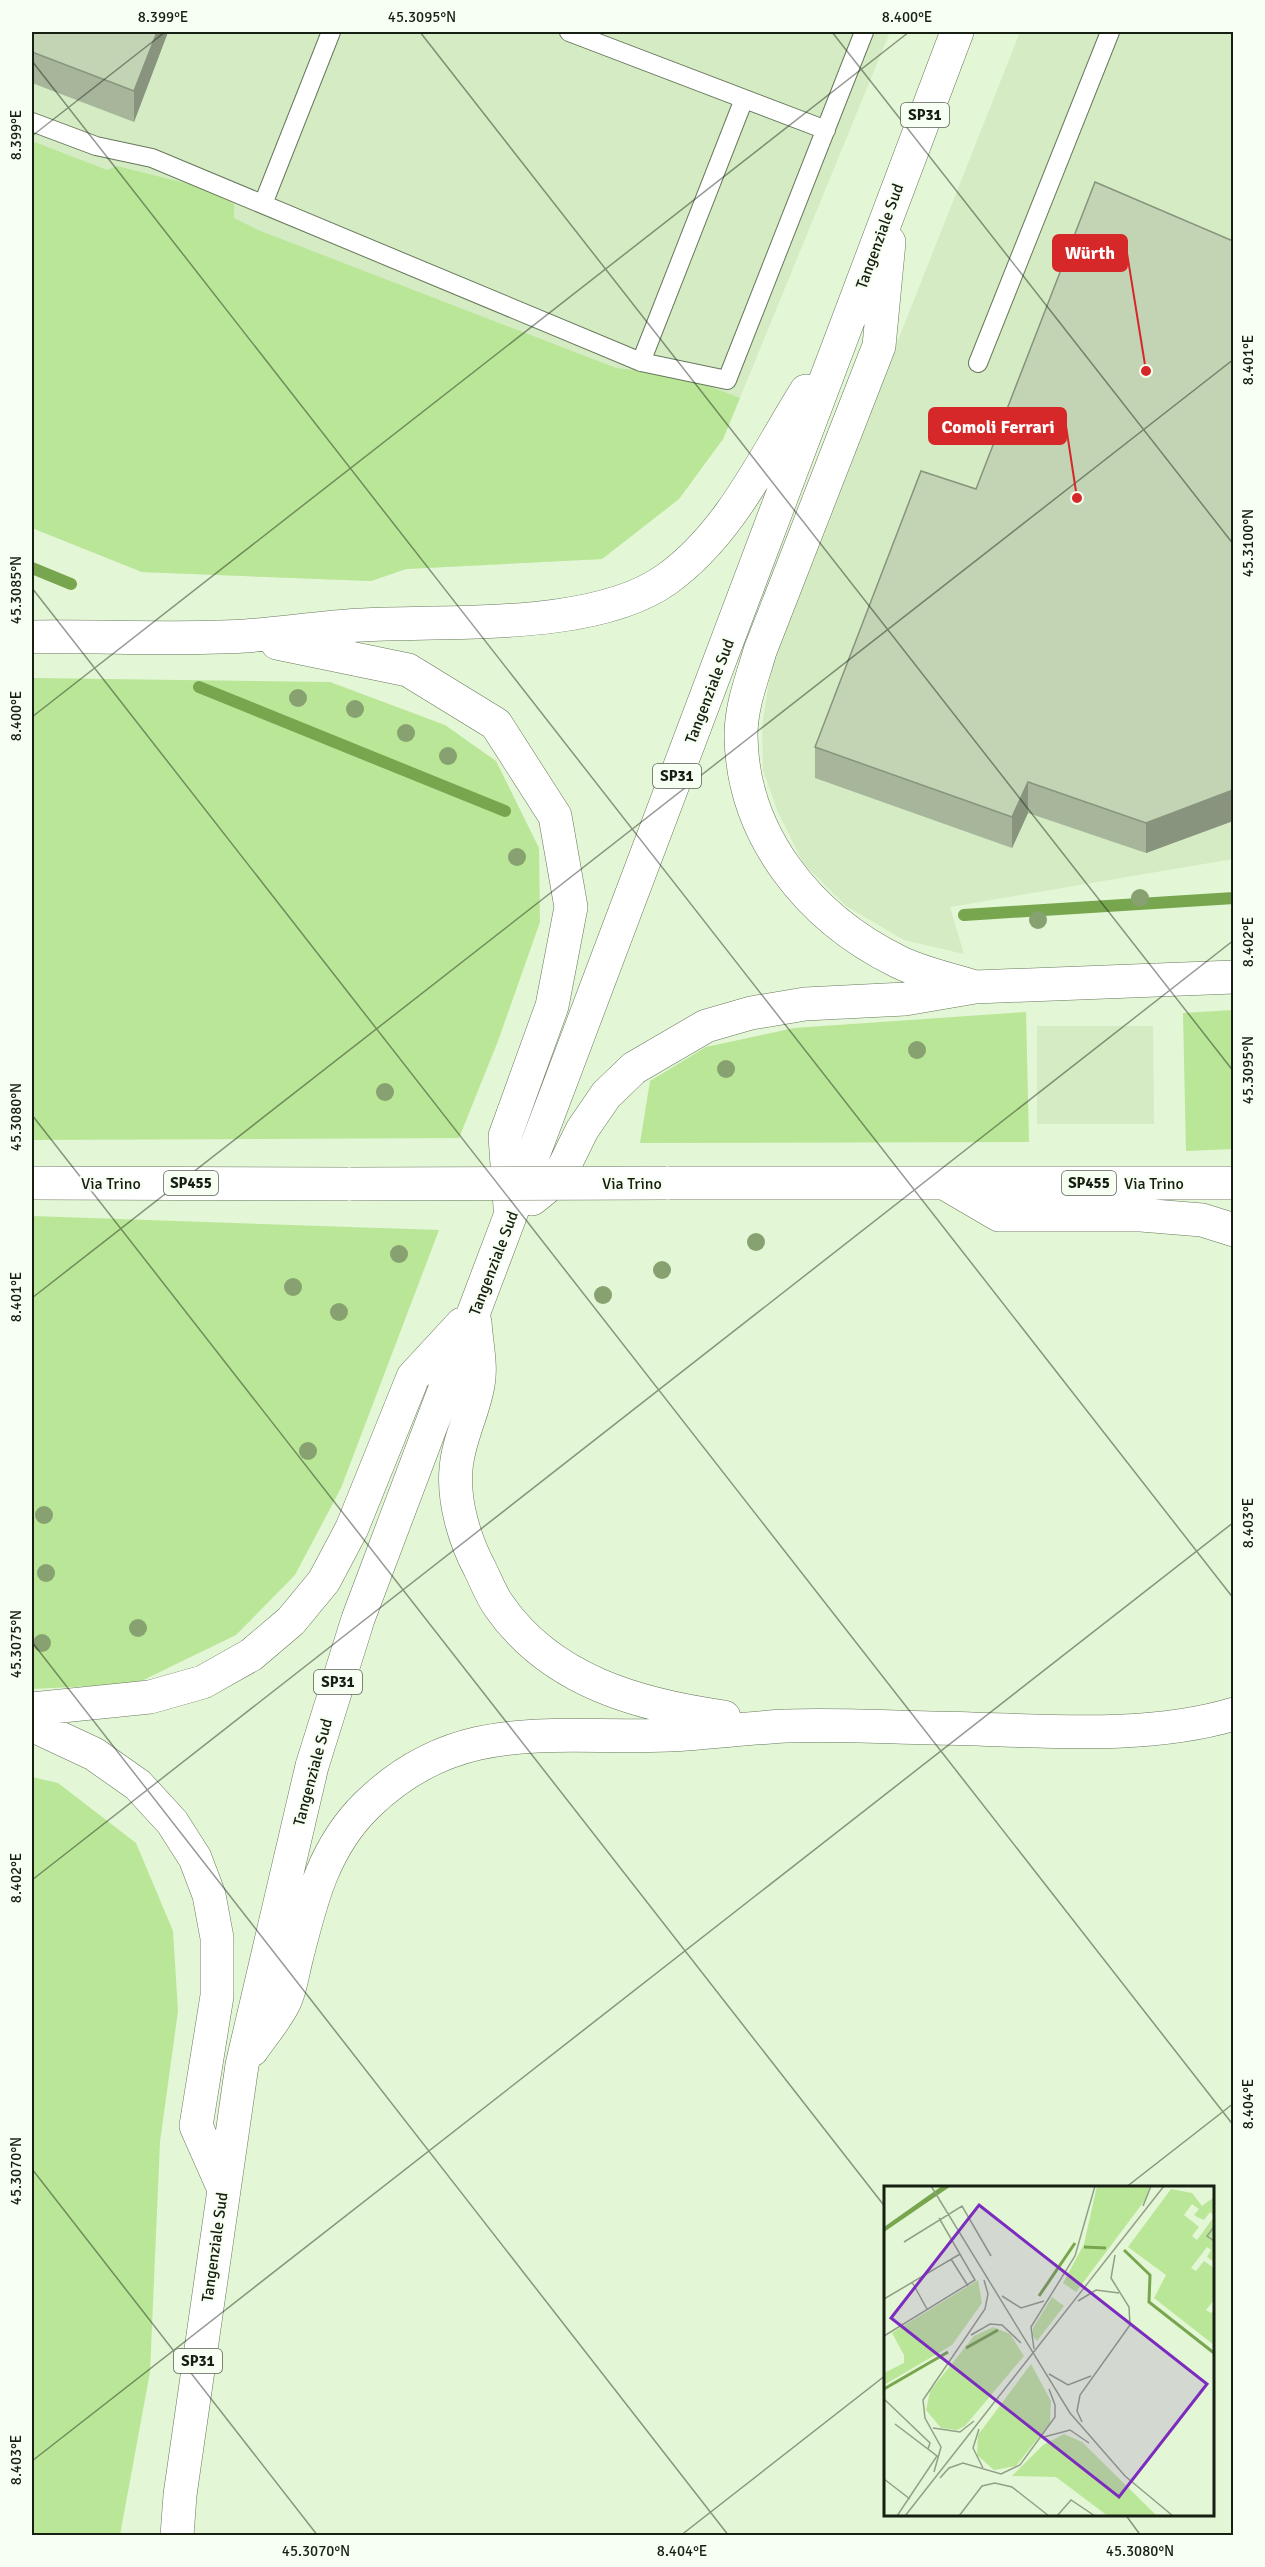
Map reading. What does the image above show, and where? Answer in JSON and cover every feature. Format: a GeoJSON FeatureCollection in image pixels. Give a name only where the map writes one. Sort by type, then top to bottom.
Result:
{"type":"FeatureCollection","features":[{"type":"Feature","properties":{"kind":"main road","name":"Tangenziale Sud"},"geometry":{"type":"LineString","coordinates":[[177,2535],[180,2495],[222,2187],[242,2065],[312,1766],[358,1619],[957,32]]}},
{"type":"Feature","properties":{"kind":"main road"},"geometry":{"type":"LineString","coordinates":[[893,199],[879,346],[760,651],[745,700],[741,735],[746,774],[759,821],[779,859],[800,887],[833,922],[861,942],[899,962],[975,987]]}},
{"type":"Feature","properties":{"kind":"main road"},"geometry":{"type":"LineString","coordinates":[[32,637],[243,636],[362,625],[476,622],[576,613],[620,604],[666,580],[698,553],[725,521],[843,334]]}},
{"type":"Feature","properties":{"kind":"main road"},"geometry":{"type":"LineString","coordinates":[[243,636],[408,670],[496,724],[555,816],[571,907],[552,1005],[505,1136],[510,1218]]}},
{"type":"Feature","properties":{"kind":"main road"},"geometry":{"type":"LineString","coordinates":[[510,1218],[559,1177],[582,1130],[606,1095],[634,1068],[706,1026],[751,1013],[805,1004],[905,999],[975,987],[1233,977]]}},
{"type":"Feature","properties":{"kind":"main road","name":"Via Trino"},"geometry":{"type":"LineString","coordinates":[[32,1183],[1233,1183]]}},
{"type":"Feature","properties":{"kind":"main road"},"geometry":{"type":"LineString","coordinates":[[944,1183],[999,1215],[1141,1215],[1202,1220],[1233,1230]]}},
{"type":"Feature","properties":{"kind":"main road"},"geometry":{"type":"LineString","coordinates":[[32,1709],[150,1697],[203,1682],[251,1655],[291,1622],[324,1581],[352,1528],[413,1377],[474,1311]]}},
{"type":"Feature","properties":{"kind":"main road"},"geometry":{"type":"LineString","coordinates":[[474,1311],[479,1384],[462,1435],[456,1469],[459,1507],[472,1554],[499,1606],[531,1641],[570,1670],[612,1693],[672,1710],[788,1726]]}},
{"type":"Feature","properties":{"kind":"main road"},"geometry":{"type":"LineString","coordinates":[[242,2065],[285,2001],[314,1892],[326,1860],[343,1832],[366,1806],[394,1781],[423,1763],[459,1747],[494,1739],[536,1734],[668,1735],[788,1726],[1134,1731],[1198,1725],[1233,1714]]}},
{"type":"Feature","properties":{"kind":"main road"},"geometry":{"type":"LineString","coordinates":[[32,1725],[94,1754],[138,1785],[172,1822],[195,1858],[209,1895],[218,1938],[217,1996],[196,2126],[222,2187]]}},
{"type":"Feature","properties":{"kind":"lane"},"geometry":{"type":"LineString","coordinates":[[263,204],[331,32]]}},
{"type":"Feature","properties":{"kind":"lane"},"geometry":{"type":"LineString","coordinates":[[569,32],[826,130]]}},
{"type":"Feature","properties":{"kind":"lane"},"geometry":{"type":"LineString","coordinates":[[32,122],[96,146],[152,158],[641,362],[727,380],[864,32]]}},
{"type":"Feature","properties":{"kind":"lane"},"geometry":{"type":"LineString","coordinates":[[978,363],[1110,32]]}},
{"type":"Feature","properties":{"kind":"lane"},"geometry":{"type":"LineString","coordinates":[[641,362],[744,99]]}},
{"type":"Feature","properties":{"kind":"shaded area"},"geometry":{"type":"Polygon","coordinates":[[[32,32],[890,32],[723,439],[679,499],[602,559],[406,569],[371,581],[142,572],[32,528],[32,32]]]}},
{"type":"Feature","properties":{"kind":"shaded area"},"geometry":{"type":"Polygon","coordinates":[[[1020,32],[1233,32],[1233,859],[950,907],[964,954],[904,940],[846,906],[803,863],[777,810],[763,770],[762,726],[773,656],[1020,32]]]}},
{"type":"Feature","properties":{"kind":"shaded area"},"geometry":{"type":"Polygon","coordinates":[[[1037,1026],[1153,1026],[1154,1124],[1037,1124],[1037,1026]]]}},
{"type":"Feature","properties":{"kind":"green space"},"geometry":{"type":"Polygon","coordinates":[[[32,141],[107,170],[117,166],[205,188],[234,204],[234,218],[258,230],[616,368],[683,376],[740,398],[723,439],[679,499],[602,559],[406,569],[371,581],[142,572],[32,528],[32,141]]]}},
{"type":"Feature","properties":{"kind":"green space"},"geometry":{"type":"Polygon","coordinates":[[[32,678],[330,682],[445,725],[496,761],[539,848],[540,922],[498,1041],[459,1138],[32,1140],[32,678]]]}},
{"type":"Feature","properties":{"kind":"green space"},"geometry":{"type":"Polygon","coordinates":[[[1233,1010],[1233,1149],[1186,1151],[1183,1013],[1233,1010]]]}},
{"type":"Feature","properties":{"kind":"green space"},"geometry":{"type":"Polygon","coordinates":[[[1026,1012],[1029,1142],[640,1143],[650,1081],[706,1047],[794,1028],[1026,1012]]]}},
{"type":"Feature","properties":{"kind":"green space"},"geometry":{"type":"Polygon","coordinates":[[[32,1216],[439,1230],[341,1488],[295,1575],[236,1635],[135,1684],[32,1689],[32,1216]]]}},
{"type":"Feature","properties":{"kind":"green space"},"geometry":{"type":"Polygon","coordinates":[[[32,1777],[58,1783],[136,1843],[173,1931],[178,2011],[160,2142],[150,2372],[120,2535],[32,2535],[32,1777]]]}},
{"type":"Feature","properties":{"kind":"building"},"geometry":{"type":"Polygon","coordinates":[[[32,32],[157,32],[134,91],[32,52],[32,32]]]}},
{"type":"Feature","properties":{"kind":"building"},"geometry":{"type":"Polygon","coordinates":[[[1095,182],[1233,241],[1233,790],[1146,823],[1028,782],[1012,817],[815,747],[921,471],[976,489],[1095,182]]]}},
{"type":"Feature","properties":{"kind":"waterway"},"geometry":{"type":"LineString","coordinates":[[32,568],[71,584]]}},
{"type":"Feature","properties":{"kind":"waterway"},"geometry":{"type":"LineString","coordinates":[[199,687],[505,811]]}},
{"type":"Feature","properties":{"kind":"waterway"},"geometry":{"type":"LineString","coordinates":[[964,915],[1234,898]]}},
{"type":"Feature","properties":{"kind":"place","name":"Würth"},"geometry":{"type":"Point","coordinates":[1146,371]}},
{"type":"Feature","properties":{"kind":"place","name":"Comoli Ferrari"},"geometry":{"type":"Point","coordinates":[1077,498]}}]}
